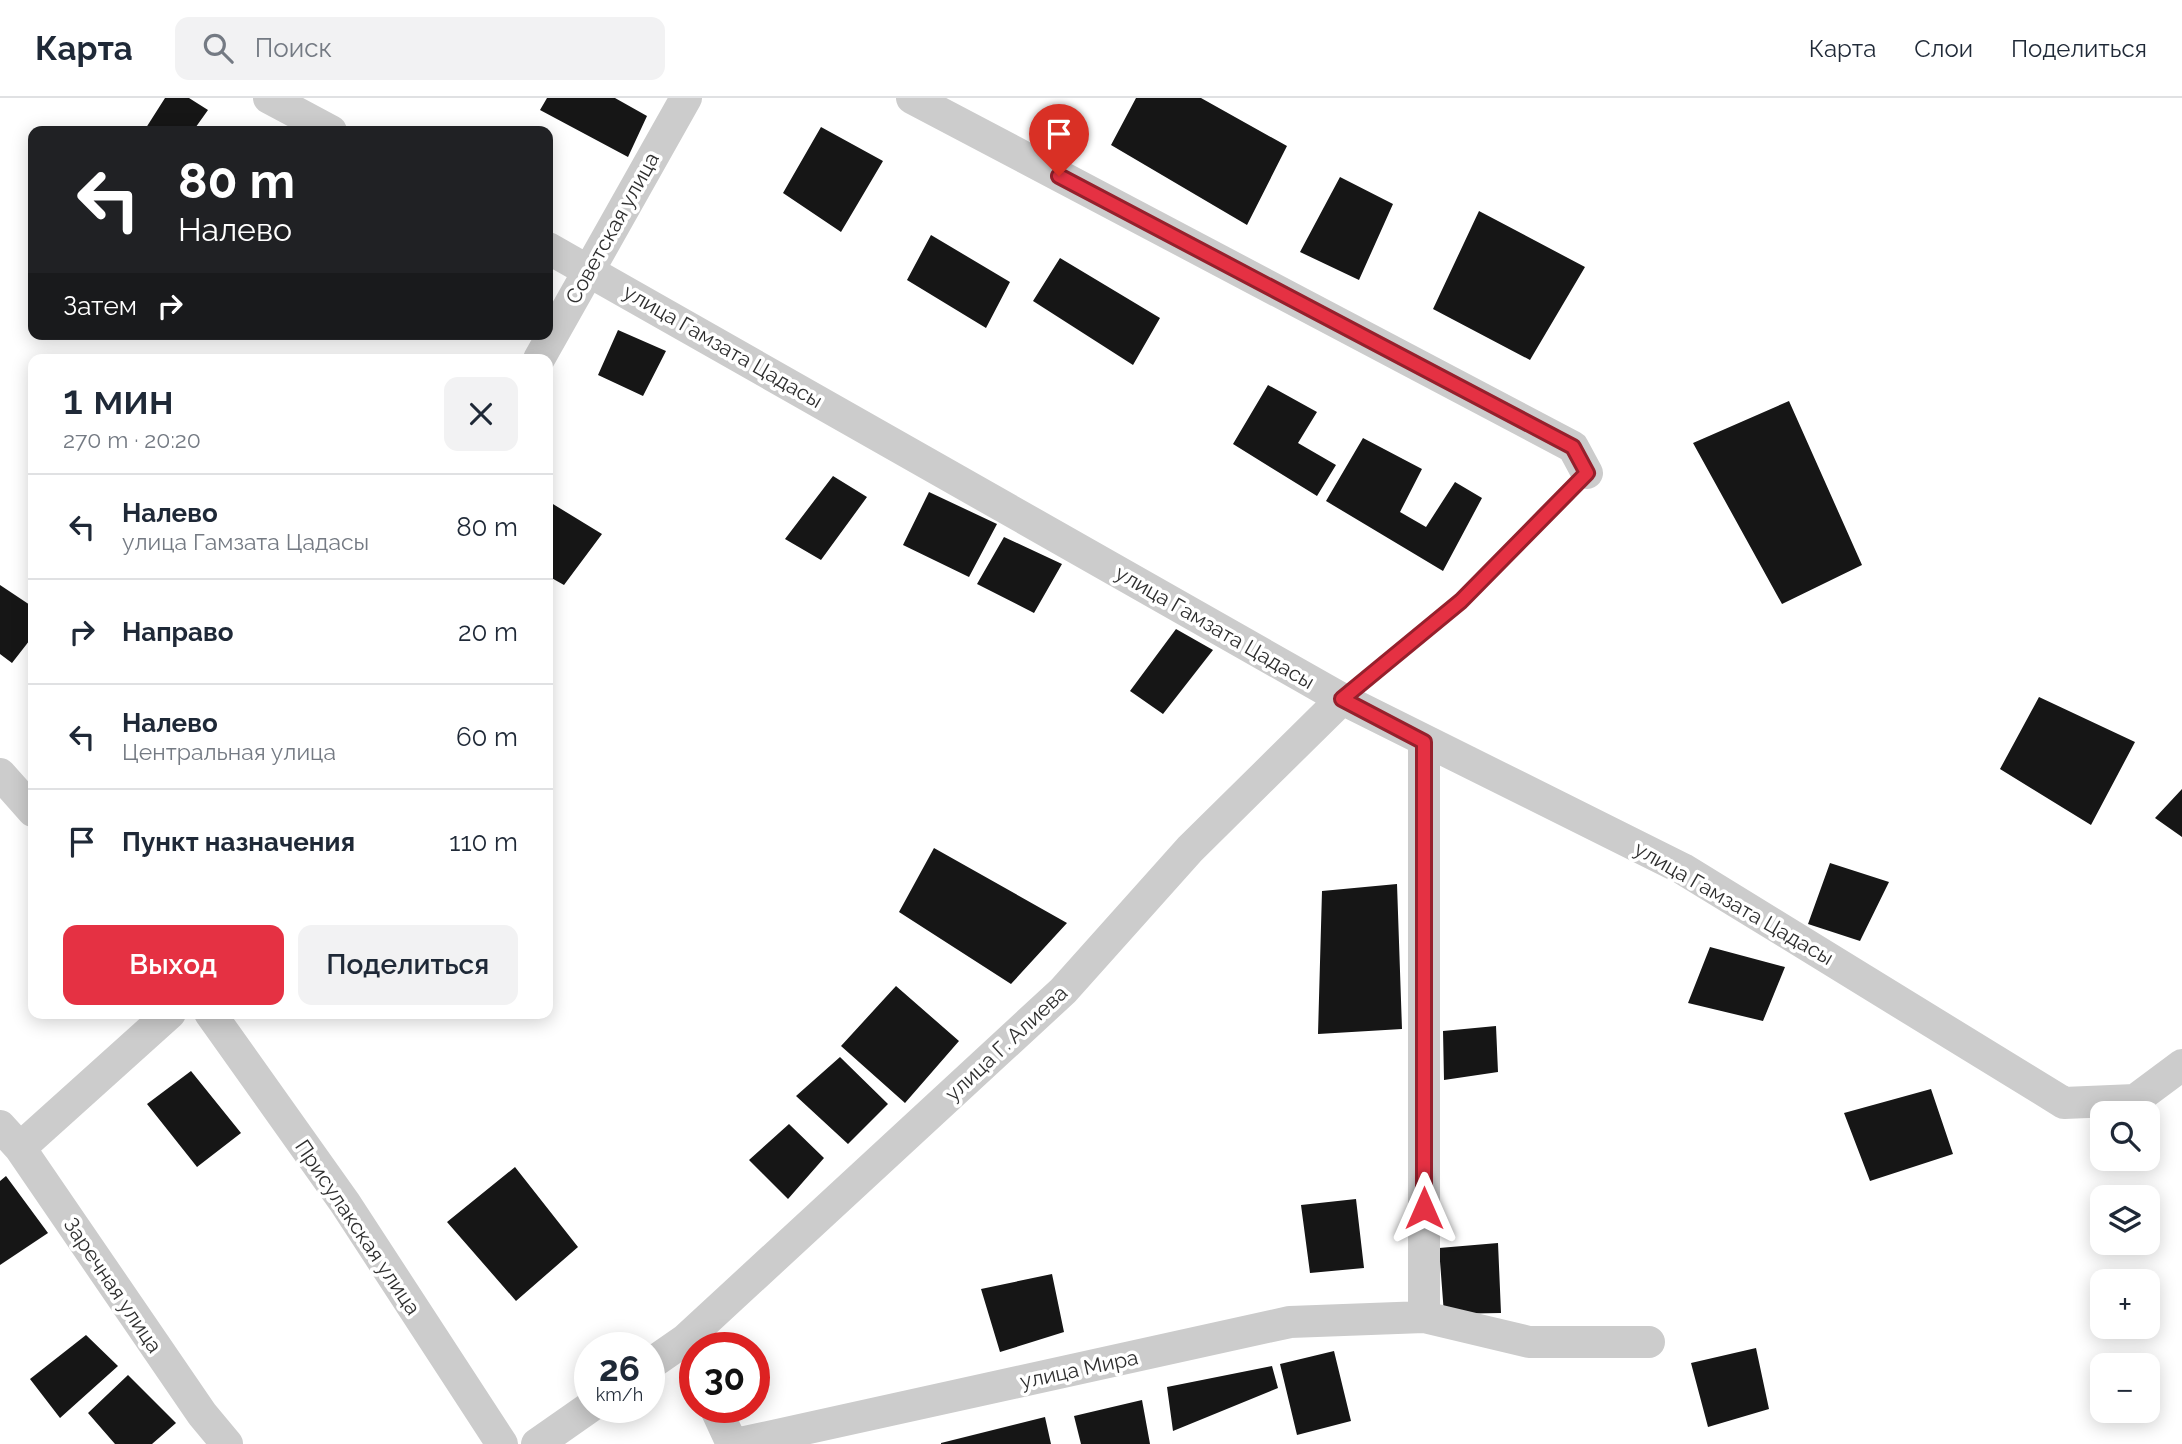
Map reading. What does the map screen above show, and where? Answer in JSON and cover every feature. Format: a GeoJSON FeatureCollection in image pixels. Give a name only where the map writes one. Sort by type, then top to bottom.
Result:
{"type":"FeatureCollection","features":[{"type":"Feature","properties":{"kind":"street"},"geometry":{"type":"LineString","coordinates":[[269,98],[322,126]]}},
{"type":"Feature","properties":{"kind":"street","name":"Советская улица"},"geometry":{"type":"LineString","coordinates":[[553,333],[686,98]]}},
{"type":"Feature","properties":{"kind":"street"},"geometry":{"type":"LineString","coordinates":[[912,98],[1573,447],[1587,473]]}},
{"type":"Feature","properties":{"kind":"street","name":"улица Гамзата Цадасы"},"geometry":{"type":"LineString","coordinates":[[553,251],[1342,699],[1683,869],[2064,1103],[2135,1100],[2182,1065]]}},
{"type":"Feature","properties":{"kind":"street","name":"улица Г. Алиева"},"geometry":{"type":"LineString","coordinates":[[710,1332],[1063,992],[1190,849],[1342,699]]}},
{"type":"Feature","properties":{"kind":"street"},"geometry":{"type":"LineString","coordinates":[[1424,742],[1424,1317]]}},
{"type":"Feature","properties":{"kind":"street"},"geometry":{"type":"LineString","coordinates":[[0,774],[28,805]]}},
{"type":"Feature","properties":{"kind":"street"},"geometry":{"type":"LineString","coordinates":[[10,1137],[162,1019]]}},
{"type":"Feature","properties":{"kind":"street","name":"Присулакская улица"},"geometry":{"type":"LineString","coordinates":[[214,1019],[345,1203],[502,1444]]}},
{"type":"Feature","properties":{"kind":"street","name":"Заречная улица"},"geometry":{"type":"LineString","coordinates":[[10,1137],[194,1403],[226,1444]]}},
{"type":"Feature","properties":{"kind":"street","name":"улица Мира"},"geometry":{"type":"LineString","coordinates":[[734,1444],[1290,1322],[1424,1317],[1529,1342],[1649,1342]]}},
{"type":"Feature","properties":{"kind":"street"},"geometry":{"type":"LineString","coordinates":[[537,1444],[574,1418]]}},
{"type":"Feature","properties":{"kind":"street"},"geometry":{"type":"LineString","coordinates":[[724,1423],[734,1444]]}},
{"type":"Feature","properties":{"kind":"lane"},"geometry":{"type":"LineString","coordinates":[[1342,699],[1461,601],[1587,473]]}},
{"type":"Feature","properties":{"kind":"building"},"geometry":{"type":"Polygon","coordinates":[[[165,98],[189,98],[208,110],[197,126],[147,126],[165,98]]]}},
{"type":"Feature","properties":{"kind":"building"},"geometry":{"type":"Polygon","coordinates":[[[547,98],[615,98],[647,116],[628,157],[540,110],[547,98]]]}},
{"type":"Feature","properties":{"kind":"building"},"geometry":{"type":"Polygon","coordinates":[[[1136,98],[1201,98],[1287,146],[1247,225],[1111,145],[1136,98]]]}},
{"type":"Feature","properties":{"kind":"building"},"geometry":{"type":"Polygon","coordinates":[[[821,127],[883,161],[841,232],[783,193],[821,127]]]}},
{"type":"Feature","properties":{"kind":"building"},"geometry":{"type":"Polygon","coordinates":[[[1340,177],[1393,204],[1359,280],[1300,252],[1340,177]]]}},
{"type":"Feature","properties":{"kind":"building"},"geometry":{"type":"Polygon","coordinates":[[[1479,211],[1585,267],[1530,360],[1433,309],[1479,211]]]}},
{"type":"Feature","properties":{"kind":"building"},"geometry":{"type":"Polygon","coordinates":[[[931,235],[1010,282],[986,328],[907,280],[931,235]]]}},
{"type":"Feature","properties":{"kind":"building"},"geometry":{"type":"Polygon","coordinates":[[[1060,258],[1160,318],[1133,365],[1033,301],[1060,258]]]}},
{"type":"Feature","properties":{"kind":"building"},"geometry":{"type":"Polygon","coordinates":[[[618,330],[666,351],[643,396],[598,375],[618,330]]]}},
{"type":"Feature","properties":{"kind":"building"},"geometry":{"type":"Polygon","coordinates":[[[1268,385],[1317,412],[1298,443],[1336,465],[1317,496],[1233,444],[1268,385]]]}},
{"type":"Feature","properties":{"kind":"building"},"geometry":{"type":"Polygon","coordinates":[[[1789,401],[1862,565],[1782,604],[1693,443],[1789,401]]]}},
{"type":"Feature","properties":{"kind":"building"},"geometry":{"type":"Polygon","coordinates":[[[1363,438],[1422,469],[1400,512],[1426,527],[1455,482],[1482,498],[1443,571],[1326,501],[1363,438]]]}},
{"type":"Feature","properties":{"kind":"building"},"geometry":{"type":"Polygon","coordinates":[[[833,476],[867,497],[821,560],[785,539],[833,476]]]}},
{"type":"Feature","properties":{"kind":"building"},"geometry":{"type":"Polygon","coordinates":[[[929,492],[997,524],[969,577],[903,545],[929,492]]]}},
{"type":"Feature","properties":{"kind":"building"},"geometry":{"type":"Polygon","coordinates":[[[553,504],[602,534],[564,585],[553,579],[553,504]]]}},
{"type":"Feature","properties":{"kind":"building"},"geometry":{"type":"Polygon","coordinates":[[[1004,537],[1062,564],[1034,613],[977,584],[1004,537]]]}},
{"type":"Feature","properties":{"kind":"building"},"geometry":{"type":"Polygon","coordinates":[[[0,585],[28,604],[28,642],[12,663],[0,654],[0,585]]]}},
{"type":"Feature","properties":{"kind":"building"},"geometry":{"type":"Polygon","coordinates":[[[1176,629],[1213,650],[1163,714],[1130,691],[1176,629]]]}},
{"type":"Feature","properties":{"kind":"building"},"geometry":{"type":"Polygon","coordinates":[[[2039,697],[2135,742],[2091,825],[2000,769],[2039,697]]]}},
{"type":"Feature","properties":{"kind":"building"},"geometry":{"type":"Polygon","coordinates":[[[2182,789],[2182,837],[2155,818],[2182,789]]]}},
{"type":"Feature","properties":{"kind":"building"},"geometry":{"type":"Polygon","coordinates":[[[934,848],[1067,923],[1011,984],[899,912],[934,848]]]}},
{"type":"Feature","properties":{"kind":"building"},"geometry":{"type":"Polygon","coordinates":[[[1830,863],[1889,882],[1860,941],[1808,924],[1830,863]]]}},
{"type":"Feature","properties":{"kind":"building"},"geometry":{"type":"Polygon","coordinates":[[[1397,884],[1402,1029],[1318,1034],[1322,891],[1397,884]]]}},
{"type":"Feature","properties":{"kind":"building"},"geometry":{"type":"Polygon","coordinates":[[[1710,947],[1785,967],[1763,1021],[1688,1003],[1710,947]]]}},
{"type":"Feature","properties":{"kind":"building"},"geometry":{"type":"Polygon","coordinates":[[[896,986],[959,1041],[905,1103],[841,1046],[896,986]]]}},
{"type":"Feature","properties":{"kind":"building"},"geometry":{"type":"Polygon","coordinates":[[[1496,1026],[1498,1072],[1444,1080],[1443,1031],[1496,1026]]]}},
{"type":"Feature","properties":{"kind":"building"},"geometry":{"type":"Polygon","coordinates":[[[840,1057],[888,1104],[848,1144],[796,1096],[840,1057]]]}},
{"type":"Feature","properties":{"kind":"building"},"geometry":{"type":"Polygon","coordinates":[[[191,1071],[241,1133],[197,1167],[147,1104],[191,1071]]]}},
{"type":"Feature","properties":{"kind":"building"},"geometry":{"type":"Polygon","coordinates":[[[1931,1089],[1953,1154],[1870,1181],[1844,1113],[1931,1089]]]}},
{"type":"Feature","properties":{"kind":"building"},"geometry":{"type":"Polygon","coordinates":[[[789,1124],[824,1158],[788,1199],[749,1160],[789,1124]]]}},
{"type":"Feature","properties":{"kind":"building"},"geometry":{"type":"Polygon","coordinates":[[[515,1167],[578,1247],[516,1301],[447,1222],[515,1167]]]}},
{"type":"Feature","properties":{"kind":"building"},"geometry":{"type":"Polygon","coordinates":[[[6,1176],[48,1233],[0,1265],[0,1181],[6,1176]]]}},
{"type":"Feature","properties":{"kind":"building"},"geometry":{"type":"Polygon","coordinates":[[[1356,1199],[1364,1268],[1310,1273],[1301,1205],[1356,1199]]]}},
{"type":"Feature","properties":{"kind":"building"},"geometry":{"type":"Polygon","coordinates":[[[1498,1243],[1501,1313],[1444,1314],[1439,1248],[1498,1243]]]}},
{"type":"Feature","properties":{"kind":"building"},"geometry":{"type":"Polygon","coordinates":[[[1052,1274],[1064,1332],[1000,1352],[981,1289],[1052,1274]]]}},
{"type":"Feature","properties":{"kind":"building"},"geometry":{"type":"Polygon","coordinates":[[[86,1335],[118,1366],[60,1418],[30,1379],[86,1335]]]}},
{"type":"Feature","properties":{"kind":"building"},"geometry":{"type":"Polygon","coordinates":[[[1756,1348],[1769,1409],[1708,1427],[1691,1363],[1756,1348]]]}},
{"type":"Feature","properties":{"kind":"building"},"geometry":{"type":"Polygon","coordinates":[[[1334,1351],[1351,1421],[1297,1435],[1280,1364],[1334,1351]]]}},
{"type":"Feature","properties":{"kind":"building"},"geometry":{"type":"Polygon","coordinates":[[[1272,1366],[1278,1388],[1173,1431],[1167,1387],[1272,1366]]]}},
{"type":"Feature","properties":{"kind":"building"},"geometry":{"type":"Polygon","coordinates":[[[128,1375],[176,1423],[152,1444],[115,1444],[88,1413],[128,1375]]]}},
{"type":"Feature","properties":{"kind":"building"},"geometry":{"type":"Polygon","coordinates":[[[1142,1400],[1150,1444],[1081,1444],[1074,1416],[1142,1400]]]}},
{"type":"Feature","properties":{"kind":"building"},"geometry":{"type":"Polygon","coordinates":[[[1045,1417],[1051,1444],[941,1444],[941,1443],[1045,1417]]]}},
{"type":"Feature","properties":{"kind":"route"},"geometry":{"type":"LineString","coordinates":[[1059,176],[1573,447],[1587,473],[1461,601],[1342,699],[1424,742],[1424,1208]]}}]}
